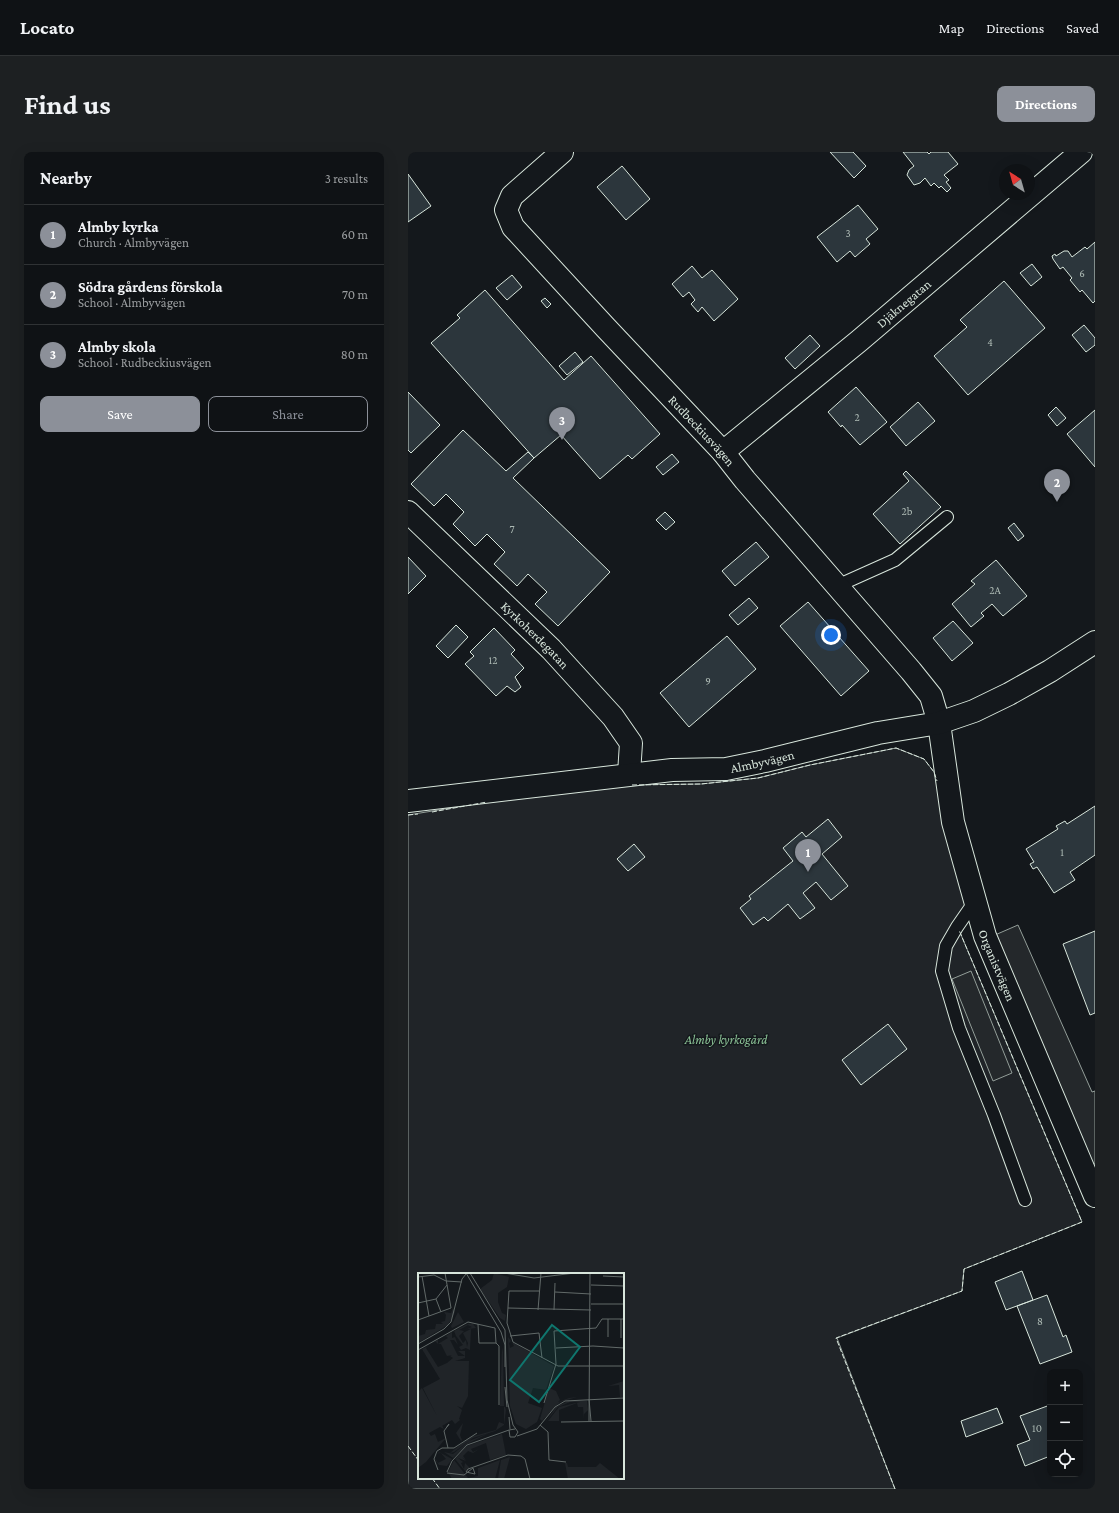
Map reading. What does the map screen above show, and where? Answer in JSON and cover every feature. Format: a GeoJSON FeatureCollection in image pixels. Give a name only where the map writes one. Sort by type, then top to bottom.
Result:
{"type":"FeatureCollection","features":[{"type":"Feature","properties":{"kind":"street","name":"Rudbeckiusvägen"},"geometry":{"type":"LineString","coordinates":[[562,152],[512,196],[506,210],[514,227],[611,334],[723,452],[745,480],[911,671],[931,696],[939,723]]}},
{"type":"Feature","properties":{"kind":"street","name":"Djäknegatan"},"geometry":{"type":"LineString","coordinates":[[723,452],[859,341],[1081,152]]}},
{"type":"Feature","properties":{"kind":"street","name":"Kyrkoherdegatan"},"geometry":{"type":"LineString","coordinates":[[408,512],[551,649],[613,717],[631,743],[629,774]]}},
{"type":"Feature","properties":{"kind":"street","name":"Almbyvägen"},"geometry":{"type":"LineString","coordinates":[[408,801],[629,774],[672,770],[726,769],[765,762],[878,733],[939,723],[974,711],[1009,694],[1050,671],[1095,642]]}},
{"type":"Feature","properties":{"kind":"street","name":"Organistvägen"},"geometry":{"type":"LineString","coordinates":[[939,723],[953,822],[986,936],[1095,1196]]}},
{"type":"Feature","properties":{"kind":"lane"},"geometry":{"type":"LineString","coordinates":[[837,586],[896,560],[947,517]]}},
{"type":"Feature","properties":{"kind":"lane"},"geometry":{"type":"LineString","coordinates":[[976,901],[957,927],[946,946],[942,971],[959,1028],[994,1115],[1024,1200]]}},
{"type":"Feature","properties":{"kind":"green space","name":"Almby kyrkogård"},"geometry":{"type":"Polygon","coordinates":[[[896,748],[924,759],[934,772],[968,900],[959,930],[1082,1222],[964,1269],[962,1291],[837,1338],[895,1489],[408,1489],[408,815],[573,788],[615,785],[701,784],[758,778],[810,765],[896,748]]]}},
{"type":"Feature","properties":{"kind":"shaded area"},"geometry":{"type":"Polygon","coordinates":[[[1018,925],[1092,1092],[1095,1091],[1095,1164],[1093,1164],[995,935],[1018,925]]]}},
{"type":"Feature","properties":{"kind":"shaded area"},"geometry":{"type":"Polygon","coordinates":[[[971,971],[1012,1073],[993,1081],[952,979],[971,971]]]}},
{"type":"Feature","properties":{"kind":"building"},"geometry":{"type":"Polygon","coordinates":[[[830,152],[853,152],[866,166],[854,178],[830,152]]]}},
{"type":"Feature","properties":{"kind":"building"},"geometry":{"type":"Polygon","coordinates":[[[903,152],[927,152],[929,154],[931,152],[948,152],[958,164],[944,175],[949,180],[946,182],[951,188],[947,192],[941,186],[939,188],[934,183],[931,186],[925,178],[920,183],[914,185],[907,175],[909,170],[914,166],[903,152]]]}},
{"type":"Feature","properties":{"kind":"building"},"geometry":{"type":"Polygon","coordinates":[[[622,166],[650,199],[626,220],[597,187],[622,166]]]}},
{"type":"Feature","properties":{"kind":"building"},"geometry":{"type":"Polygon","coordinates":[[[408,174],[431,206],[408,222],[408,174]]]}},
{"type":"Feature","properties":{"kind":"building"},"geometry":{"type":"Polygon","coordinates":[[[858,205],[878,229],[866,239],[870,244],[855,257],[850,251],[837,262],[817,237],[858,205]]]}},
{"type":"Feature","properties":{"kind":"building"},"geometry":{"type":"Polygon","coordinates":[[[1095,242],[1095,301],[1093,303],[1082,290],[1080,292],[1070,280],[1072,278],[1063,267],[1060,269],[1052,256],[1068,251],[1072,257],[1085,247],[1087,249],[1095,242]]]}},
{"type":"Feature","properties":{"kind":"building"},"geometry":{"type":"Polygon","coordinates":[[[1032,264],[1042,277],[1031,286],[1020,273],[1032,264]]]}},
{"type":"Feature","properties":{"kind":"building"},"geometry":{"type":"Polygon","coordinates":[[[692,266],[702,278],[712,270],[738,299],[714,321],[702,307],[698,312],[691,304],[695,300],[689,292],[683,297],[672,284],[692,266]]]}},
{"type":"Feature","properties":{"kind":"building"},"geometry":{"type":"Polygon","coordinates":[[[512,275],[522,287],[507,300],[496,288],[512,275]]]}},
{"type":"Feature","properties":{"kind":"building"},"geometry":{"type":"Polygon","coordinates":[[[1004,281],[1045,328],[968,395],[934,356],[967,327],[960,320],[1004,281]]]}},
{"type":"Feature","properties":{"kind":"building"},"geometry":{"type":"Polygon","coordinates":[[[485,290],[564,380],[591,356],[660,434],[632,459],[628,455],[600,479],[561,435],[534,458],[431,343],[460,318],[457,315],[485,290]]]}},
{"type":"Feature","properties":{"kind":"building"},"geometry":{"type":"Polygon","coordinates":[[[545,298],[551,304],[547,308],[541,301],[545,298]]]}},
{"type":"Feature","properties":{"kind":"building"},"geometry":{"type":"Polygon","coordinates":[[[1084,325],[1095,338],[1095,345],[1086,352],[1072,335],[1084,325]]]}},
{"type":"Feature","properties":{"kind":"building"},"geometry":{"type":"Polygon","coordinates":[[[810,335],[820,346],[795,369],[785,358],[810,335]]]}},
{"type":"Feature","properties":{"kind":"building"},"geometry":{"type":"Polygon","coordinates":[[[575,352],[583,362],[567,375],[559,366],[575,352]]]}},
{"type":"Feature","properties":{"kind":"building"},"geometry":{"type":"Polygon","coordinates":[[[856,387],[887,422],[860,445],[828,412],[856,387]]]}},
{"type":"Feature","properties":{"kind":"building"},"geometry":{"type":"Polygon","coordinates":[[[408,392],[440,425],[411,453],[408,450],[408,392]]]}},
{"type":"Feature","properties":{"kind":"building"},"geometry":{"type":"Polygon","coordinates":[[[918,402],[935,421],[906,446],[890,427],[918,402]]]}},
{"type":"Feature","properties":{"kind":"building"},"geometry":{"type":"Polygon","coordinates":[[[1056,407],[1066,418],[1057,426],[1048,415],[1056,407]]]}},
{"type":"Feature","properties":{"kind":"building"},"geometry":{"type":"Polygon","coordinates":[[[1095,410],[1095,467],[1067,434],[1095,410]]]}},
{"type":"Feature","properties":{"kind":"building"},"geometry":{"type":"Polygon","coordinates":[[[463,430],[506,471],[528,452],[534,458],[513,478],[610,572],[558,626],[535,604],[547,592],[528,574],[517,586],[494,564],[505,552],[487,534],[475,546],[453,524],[464,512],[446,494],[434,506],[411,484],[463,430]]]}},
{"type":"Feature","properties":{"kind":"building"},"geometry":{"type":"Polygon","coordinates":[[[672,454],[679,462],[663,475],[656,467],[672,454]]]}},
{"type":"Feature","properties":{"kind":"building"},"geometry":{"type":"Polygon","coordinates":[[[906,471],[941,507],[900,544],[873,514],[909,481],[903,474],[906,471]]]}},
{"type":"Feature","properties":{"kind":"building"},"geometry":{"type":"Polygon","coordinates":[[[665,512],[675,522],[666,530],[656,520],[665,512]]]}},
{"type":"Feature","properties":{"kind":"building"},"geometry":{"type":"Polygon","coordinates":[[[1014,523],[1024,536],[1018,541],[1008,528],[1014,523]]]}},
{"type":"Feature","properties":{"kind":"building"},"geometry":{"type":"Polygon","coordinates":[[[756,542],[769,557],[735,586],[722,571],[756,542]]]}},
{"type":"Feature","properties":{"kind":"building"},"geometry":{"type":"Polygon","coordinates":[[[408,557],[426,576],[408,594],[408,557]]]}},
{"type":"Feature","properties":{"kind":"building"},"geometry":{"type":"Polygon","coordinates":[[[996,560],[1027,596],[1003,616],[992,604],[981,613],[984,616],[971,627],[952,604],[975,584],[971,581],[996,560]]]}},
{"type":"Feature","properties":{"kind":"building"},"geometry":{"type":"Polygon","coordinates":[[[749,598],[758,608],[738,625],[729,615],[749,598]]]}},
{"type":"Feature","properties":{"kind":"building"},"geometry":{"type":"Polygon","coordinates":[[[808,602],[869,671],[841,696],[780,626],[808,602]]]}},
{"type":"Feature","properties":{"kind":"building"},"geometry":{"type":"Polygon","coordinates":[[[953,621],[973,643],[952,661],[933,638],[953,621]]]}},
{"type":"Feature","properties":{"kind":"building"},"geometry":{"type":"Polygon","coordinates":[[[456,625],[468,637],[448,658],[436,646],[456,625]]]}},
{"type":"Feature","properties":{"kind":"building"},"geometry":{"type":"Polygon","coordinates":[[[494,628],[515,650],[511,654],[524,668],[515,677],[521,687],[515,692],[507,686],[496,696],[465,664],[474,656],[470,652],[494,628]]]}},
{"type":"Feature","properties":{"kind":"building"},"geometry":{"type":"Polygon","coordinates":[[[727,636],[756,669],[689,727],[660,693],[727,636]]]}},
{"type":"Feature","properties":{"kind":"building"},"geometry":{"type":"Polygon","coordinates":[[[1095,806],[1095,855],[1070,872],[1075,880],[1054,893],[1037,867],[1033,869],[1030,864],[1034,862],[1026,849],[1058,829],[1056,826],[1065,821],[1067,824],[1095,806]]]}},
{"type":"Feature","properties":{"kind":"building"},"geometry":{"type":"Polygon","coordinates":[[[828,819],[842,837],[822,854],[848,886],[831,900],[816,882],[803,893],[815,908],[800,919],[788,904],[768,921],[764,917],[753,925],[740,908],[751,899],[749,896],[793,861],[783,848],[802,832],[806,837],[828,819]]]}},
{"type":"Feature","properties":{"kind":"building"},"geometry":{"type":"Polygon","coordinates":[[[634,844],[645,857],[628,871],[617,859],[634,844]]]}},
{"type":"Feature","properties":{"kind":"building"},"geometry":{"type":"Polygon","coordinates":[[[1095,931],[1095,1013],[1090,1015],[1063,944],[1095,931]]]}},
{"type":"Feature","properties":{"kind":"building"},"geometry":{"type":"Polygon","coordinates":[[[888,1024],[907,1049],[861,1085],[842,1060],[888,1024]]]}},
{"type":"Feature","properties":{"kind":"building"},"geometry":{"type":"Polygon","coordinates":[[[1022,1271],[1033,1300],[1006,1310],[995,1282],[1022,1271]]]}},
{"type":"Feature","properties":{"kind":"building"},"geometry":{"type":"Polygon","coordinates":[[[1047,1295],[1063,1337],[1066,1335],[1072,1352],[1040,1364],[1017,1306],[1047,1295]]]}},
{"type":"Feature","properties":{"kind":"building"},"geometry":{"type":"Polygon","coordinates":[[[1047,1406],[1047,1457],[1025,1466],[1017,1445],[1030,1440],[1020,1416],[1047,1406]]]}},
{"type":"Feature","properties":{"kind":"building"},"geometry":{"type":"Polygon","coordinates":[[[997,1408],[1003,1423],[966,1437],[961,1421],[997,1408]]]}},
{"type":"Feature","properties":{"kind":"fence"},"geometry":{"type":"LineString","coordinates":[[632,785],[701,784],[758,778],[810,765],[896,748],[924,759],[934,772],[937,781]]}},
{"type":"Feature","properties":{"kind":"fence"},"geometry":{"type":"LineString","coordinates":[[432,812],[487,802]]}},
{"type":"Feature","properties":{"kind":"fence"},"geometry":{"type":"LineString","coordinates":[[408,815],[418,814]]}},
{"type":"Feature","properties":{"kind":"fence"},"geometry":{"type":"LineString","coordinates":[[895,1489],[836,1338],[962,1291],[964,1269],[1082,1222],[959,930]]}},
{"type":"Feature","properties":{"kind":"fence"},"geometry":{"type":"LineString","coordinates":[[408,1446],[418,1460]]}},
{"type":"Feature","properties":{"kind":"fence"},"geometry":{"type":"LineString","coordinates":[[433,1479],[440,1489]]}},
{"type":"Feature","properties":{"kind":"place","name":"Almby skola"},"geometry":{"type":"Point","coordinates":[562,440]}},
{"type":"Feature","properties":{"kind":"place","name":"Södra gårdens förskola"},"geometry":{"type":"Point","coordinates":[1057,502]}},
{"type":"Feature","properties":{"kind":"place","name":"Almby kyrka"},"geometry":{"type":"Point","coordinates":[808,872]}}]}
